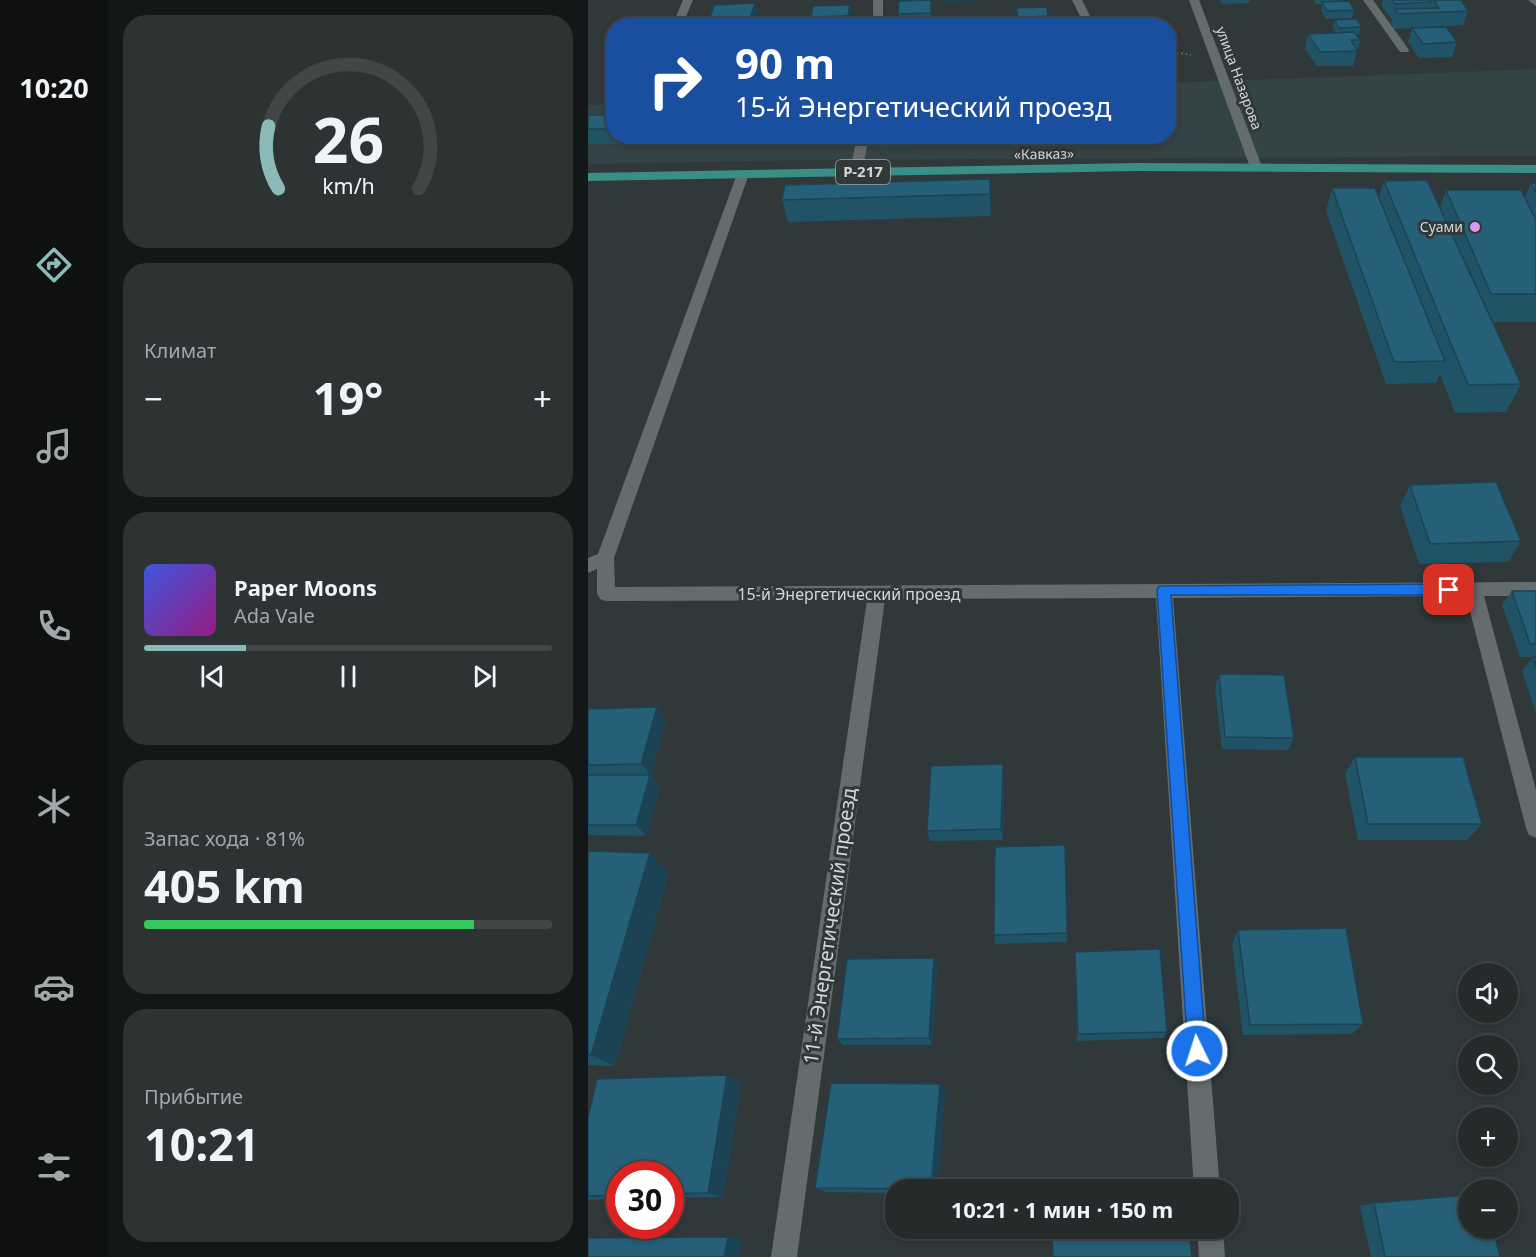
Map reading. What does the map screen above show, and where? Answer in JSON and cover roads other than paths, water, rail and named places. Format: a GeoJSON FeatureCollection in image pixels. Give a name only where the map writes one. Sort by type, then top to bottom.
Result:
{"type":"FeatureCollection","features":[{"type":"Feature","properties":{"kind":"highway","name":"«Кавказ»"},"geometry":{"type":"LineString","coordinates":[[588,177],[1257,167],[1536,169]]}},
{"type":"Feature","properties":{"kind":"street"},"geometry":{"type":"LineString","coordinates":[[680,18],[688,0]]}},
{"type":"Feature","properties":{"kind":"street"},"geometry":{"type":"LineString","coordinates":[[878,0],[878,18]]}},
{"type":"Feature","properties":{"kind":"street"},"geometry":{"type":"LineString","coordinates":[[1077,0],[1086,18]]}},
{"type":"Feature","properties":{"kind":"street","name":"улица Назарова"},"geometry":{"type":"LineString","coordinates":[[1194,0],[1257,167]]}},
{"type":"Feature","properties":{"kind":"street"},"geometry":{"type":"LineString","coordinates":[[1368,0],[1404,50]]}},
{"type":"Feature","properties":{"kind":"street"},"geometry":{"type":"LineString","coordinates":[[856,172],[861,144]]}},
{"type":"Feature","properties":{"kind":"street","name":"15-й Энергетический проезд"},"geometry":{"type":"LineString","coordinates":[[743,174],[605,558],[606,594],[1536,589]]}},
{"type":"Feature","properties":{"kind":"street"},"geometry":{"type":"LineString","coordinates":[[588,566],[605,558]]}},
{"type":"Feature","properties":{"kind":"street"},"geometry":{"type":"LineString","coordinates":[[1164,590],[1207,1179]]}},
{"type":"Feature","properties":{"kind":"street"},"geometry":{"type":"LineString","coordinates":[[1473,590],[1536,828]]}},
{"type":"Feature","properties":{"kind":"street","name":"11-й Энергетический проезд"},"geometry":{"type":"LineString","coordinates":[[784,1257],[877,594]]}},
{"type":"Feature","properties":{"kind":"street"},"geometry":{"type":"LineString","coordinates":[[1211,1239],[1212,1257]]}},
{"type":"Feature","properties":{"kind":"place","name":"Суами"},"geometry":{"type":"Point","coordinates":[1475,227]}}]}
